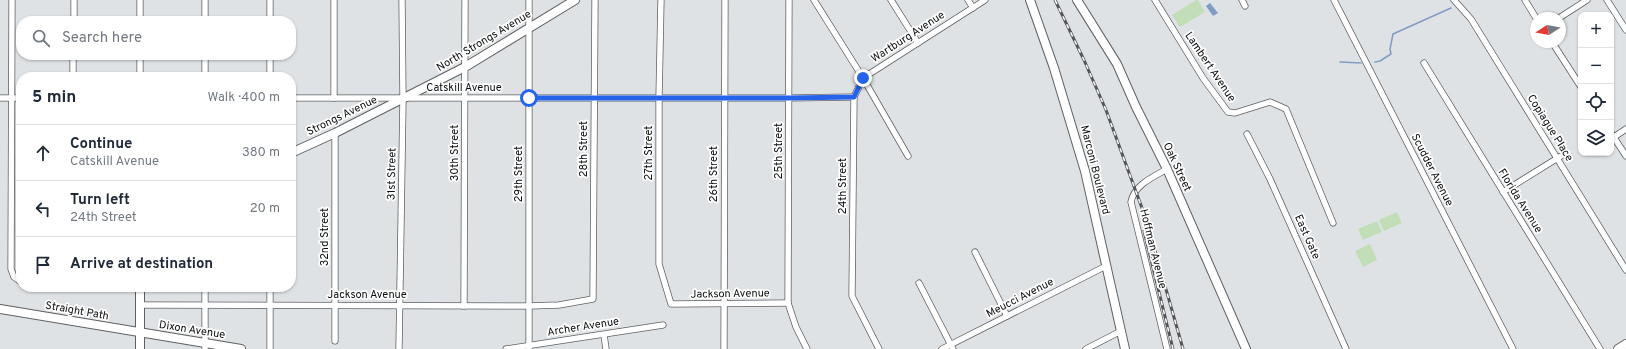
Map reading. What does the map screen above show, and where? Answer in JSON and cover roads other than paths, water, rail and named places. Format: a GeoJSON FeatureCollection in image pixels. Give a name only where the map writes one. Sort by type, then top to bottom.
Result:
{"type":"FeatureCollection","features":[{"type":"Feature","properties":{"kind":"street"},"geometry":{"type":"LineString","coordinates":[[12,0],[11,269],[16,278]]}},
{"type":"Feature","properties":{"kind":"street"},"geometry":{"type":"LineString","coordinates":[[74,0],[74,16]]}},
{"type":"Feature","properties":{"kind":"street"},"geometry":{"type":"LineString","coordinates":[[140,0],[140,16]]}},
{"type":"Feature","properties":{"kind":"street"},"geometry":{"type":"LineString","coordinates":[[205,0],[205,16]]}},
{"type":"Feature","properties":{"kind":"street"},"geometry":{"type":"LineString","coordinates":[[270,0],[270,16]]}},
{"type":"Feature","properties":{"kind":"street"},"geometry":{"type":"LineString","coordinates":[[334,0],[334,98]]}},
{"type":"Feature","properties":{"kind":"street","name":"31st Street"},"geometry":{"type":"LineString","coordinates":[[399,349],[403,99],[402,0]]}},
{"type":"Feature","properties":{"kind":"street","name":"30th Street"},"geometry":{"type":"LineString","coordinates":[[464,306],[465,0]]}},
{"type":"Feature","properties":{"kind":"street","name":"29th Street"},"geometry":{"type":"LineString","coordinates":[[529,0],[529,347]]}},
{"type":"Feature","properties":{"kind":"street","name":"North Strongs Avenue"},"geometry":{"type":"LineString","coordinates":[[403,99],[465,67],[529,26],[575,0]]}},
{"type":"Feature","properties":{"kind":"street","name":"28th Street"},"geometry":{"type":"LineString","coordinates":[[594,299],[595,0]]}},
{"type":"Feature","properties":{"kind":"street","name":"27th Street"},"geometry":{"type":"LineString","coordinates":[[661,0],[659,98],[659,264],[671,304]]}},
{"type":"Feature","properties":{"kind":"street","name":"26th Street"},"geometry":{"type":"LineString","coordinates":[[724,349],[725,0]]}},
{"type":"Feature","properties":{"kind":"street","name":"25th Street"},"geometry":{"type":"LineString","coordinates":[[789,0],[788,303],[796,327],[807,349]]}},
{"type":"Feature","properties":{"kind":"street"},"geometry":{"type":"LineString","coordinates":[[814,0],[863,78],[908,156]]}},
{"type":"Feature","properties":{"kind":"street"},"geometry":{"type":"LineString","coordinates":[[891,0],[918,43]]}},
{"type":"Feature","properties":{"kind":"street"},"geometry":{"type":"LineString","coordinates":[[968,0],[973,8]]}},
{"type":"Feature","properties":{"kind":"street","name":"Wartburg Avenue"},"geometry":{"type":"LineString","coordinates":[[863,78],[985,0]]}},
{"type":"Feature","properties":{"kind":"street","name":"Marconi Boulevard"},"geometry":{"type":"LineString","coordinates":[[1030,0],[1054,68],[1079,150],[1125,349]]}},
{"type":"Feature","properties":{"kind":"street","name":"Oak Street"},"geometry":{"type":"LineString","coordinates":[[1077,0],[1117,64],[1136,107],[1167,169],[1246,349]]}},
{"type":"Feature","properties":{"kind":"street","name":"Lambert Avenue"},"geometry":{"type":"LineString","coordinates":[[1155,0],[1203,78],[1228,112],[1235,113],[1270,102],[1286,109],[1333,223]]}},
{"type":"Feature","properties":{"kind":"street"},"geometry":{"type":"LineString","coordinates":[[1242,0],[1245,6]]}},
{"type":"Feature","properties":{"kind":"street","name":"Scudder Avenue"},"geometry":{"type":"LineString","coordinates":[[1334,0],[1513,349]]}},
{"type":"Feature","properties":{"kind":"street","name":"Copiague Place"},"geometry":{"type":"LineString","coordinates":[[1454,0],[1472,19],[1559,157],[1626,270]]}},
{"type":"Feature","properties":{"kind":"street"},"geometry":{"type":"LineString","coordinates":[[1525,0],[1532,12]]}},
{"type":"Feature","properties":{"kind":"street"},"geometry":{"type":"LineString","coordinates":[[1566,14],[1587,0]]}},
{"type":"Feature","properties":{"kind":"street"},"geometry":{"type":"LineString","coordinates":[[1607,0],[1626,30]]}},
{"type":"Feature","properties":{"kind":"street"},"geometry":{"type":"LineString","coordinates":[[1556,48],[1579,84]]}},
{"type":"Feature","properties":{"kind":"street"},"geometry":{"type":"LineString","coordinates":[[73,60],[73,72]]}},
{"type":"Feature","properties":{"kind":"street"},"geometry":{"type":"LineString","coordinates":[[140,60],[140,72]]}},
{"type":"Feature","properties":{"kind":"street"},"geometry":{"type":"LineString","coordinates":[[205,60],[205,72]]}},
{"type":"Feature","properties":{"kind":"street"},"geometry":{"type":"LineString","coordinates":[[270,60],[270,72]]}},
{"type":"Feature","properties":{"kind":"street","name":"Florida Avenue"},"geometry":{"type":"LineString","coordinates":[[1424,63],[1600,349]]}},
{"type":"Feature","properties":{"kind":"street","name":"24th Street"},"geometry":{"type":"LineString","coordinates":[[863,78],[854,97],[852,296],[879,349]]}},
{"type":"Feature","properties":{"kind":"street","name":"Catskill Avenue"},"geometry":{"type":"LineString","coordinates":[[296,98],[854,97]]}},
{"type":"Feature","properties":{"kind":"street"},"geometry":{"type":"LineString","coordinates":[[0,98],[16,98]]}},
{"type":"Feature","properties":{"kind":"street","name":"Strongs Avenue"},"geometry":{"type":"LineString","coordinates":[[296,151],[403,99]]}},
{"type":"Feature","properties":{"kind":"street"},"geometry":{"type":"LineString","coordinates":[[1614,134],[1626,129]]}},
{"type":"Feature","properties":{"kind":"street","name":"32nd Street"},"geometry":{"type":"LineString","coordinates":[[335,133],[335,341]]}},
{"type":"Feature","properties":{"kind":"street","name":"East Gate"},"geometry":{"type":"LineString","coordinates":[[1247,134],[1270,179],[1346,349]]}},
{"type":"Feature","properties":{"kind":"street"},"geometry":{"type":"LineString","coordinates":[[1614,138],[1626,156]]}},
{"type":"Feature","properties":{"kind":"street"},"geometry":{"type":"LineString","coordinates":[[1503,192],[1559,157]]}},
{"type":"Feature","properties":{"kind":"street","name":"Hoffman Avenue"},"geometry":{"type":"LineString","coordinates":[[1167,169],[1147,180],[1132,194],[1131,202],[1167,349]]}},
{"type":"Feature","properties":{"kind":"street"},"geometry":{"type":"LineString","coordinates":[[975,252],[1008,316]]}},
{"type":"Feature","properties":{"kind":"street","name":"Meucci Avenue"},"geometry":{"type":"LineString","coordinates":[[942,349],[952,347],[1008,316],[1106,266]]}},
{"type":"Feature","properties":{"kind":"street"},"geometry":{"type":"LineString","coordinates":[[919,283],[952,347]]}},
{"type":"Feature","properties":{"kind":"street"},"geometry":{"type":"LineString","coordinates":[[140,292],[140,349]]}},
{"type":"Feature","properties":{"kind":"street"},"geometry":{"type":"LineString","coordinates":[[205,292],[205,346]]}},
{"type":"Feature","properties":{"kind":"street"},"geometry":{"type":"LineString","coordinates":[[270,292],[270,349]]}},
{"type":"Feature","properties":{"kind":"street","name":"Jackson Avenue"},"geometry":{"type":"LineString","coordinates":[[140,304],[529,306],[559,305],[594,299]]}},
{"type":"Feature","properties":{"kind":"street","name":"Jackson Avenue"},"geometry":{"type":"LineString","coordinates":[[671,304],[788,303]]}},
{"type":"Feature","properties":{"kind":"street","name":"Straight Path"},"geometry":{"type":"LineString","coordinates":[[0,309],[140,333]]}},
{"type":"Feature","properties":{"kind":"street","name":"Archer Avenue"},"geometry":{"type":"LineString","coordinates":[[506,349],[529,347],[663,325]]}},
{"type":"Feature","properties":{"kind":"street"},"geometry":{"type":"LineString","coordinates":[[1086,349],[1121,331]]}},
{"type":"Feature","properties":{"kind":"street","name":"Dixon Avenue"},"geometry":{"type":"LineString","coordinates":[[140,333],[205,346],[241,349]]}},
{"type":"Feature","properties":{"kind":"street"},"geometry":{"type":"LineString","coordinates":[[604,334],[606,349]]}},
{"type":"Feature","properties":{"kind":"street"},"geometry":{"type":"LineString","coordinates":[[1618,349],[1626,344]]}},
{"type":"Feature","properties":{"kind":"water"},"geometry":{"type":"Polygon","coordinates":[[[1210,3],[1218,13],[1213,16],[1206,6],[1210,3]]]}},
{"type":"Feature","properties":{"kind":"waterway"},"geometry":{"type":"LineString","coordinates":[[1375,62],[1380,61],[1391,54],[1390,49],[1393,34],[1451,8]]}},
{"type":"Feature","properties":{"kind":"waterway"},"geometry":{"type":"LineString","coordinates":[[1340,62],[1361,63]]}},
{"type":"Feature","properties":{"kind":"railway"},"geometry":{"type":"LineString","coordinates":[[1055,0],[1106,110],[1146,219],[1183,349]]}},
{"type":"Feature","properties":{"kind":"railway"},"geometry":{"type":"LineString","coordinates":[[1144,231],[1173,349]]}}]}
